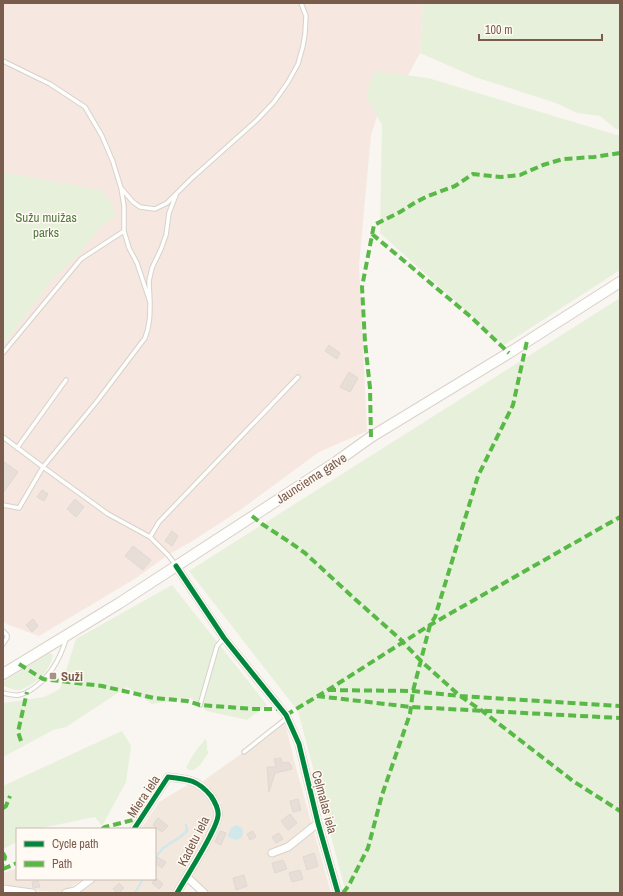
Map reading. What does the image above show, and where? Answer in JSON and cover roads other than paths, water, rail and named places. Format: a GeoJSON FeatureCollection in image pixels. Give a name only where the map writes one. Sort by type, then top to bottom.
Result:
{"type":"FeatureCollection","features":[{"type":"Feature","properties":{"kind":"main road","name":"Jaunciema gatve"},"geometry":{"type":"LineString","coordinates":[[3,674],[118,604],[371,438],[509,353],[620,282]]}},
{"type":"Feature","properties":{"kind":"street","name":"Ceļmalas iela"},"geometry":{"type":"LineString","coordinates":[[176,566],[224,638],[286,715],[299,744],[318,823],[338,893]]}},
{"type":"Feature","properties":{"kind":"street","name":"Miera iela"},"geometry":{"type":"LineString","coordinates":[[135,828],[168,778],[180,778],[194,782]]}},
{"type":"Feature","properties":{"kind":"street","name":"Kadetu iela"},"geometry":{"type":"LineString","coordinates":[[177,893],[205,846],[215,826],[218,816],[216,804],[205,788],[194,782]]}},
{"type":"Feature","properties":{"kind":"street"},"geometry":{"type":"LineString","coordinates":[[272,853],[288,847],[318,823]]}},
{"type":"Feature","properties":{"kind":"street"},"geometry":{"type":"LineString","coordinates":[[187,878],[204,893]]}},
{"type":"Feature","properties":{"kind":"street"},"geometry":{"type":"LineString","coordinates":[[66,893],[75,890],[90,880]]}},
{"type":"Feature","properties":{"kind":"street"},"geometry":{"type":"LineString","coordinates":[[3,889],[32,893]]}},
{"type":"Feature","properties":{"kind":"lane"},"geometry":{"type":"LineString","coordinates":[[121,188],[140,208],[155,209],[167,203],[191,179],[257,120],[274,102],[298,64],[306,34],[306,16],[301,3]]}},
{"type":"Feature","properties":{"kind":"lane"},"geometry":{"type":"LineString","coordinates":[[3,61],[50,84],[85,107],[102,136],[113,162],[121,188],[124,206],[124,231],[129,248],[137,263],[150,302]]}},
{"type":"Feature","properties":{"kind":"lane"},"geometry":{"type":"LineString","coordinates":[[3,505],[18,508],[43,468],[146,338],[149,329],[150,317],[149,281],[152,268],[162,250],[170,213],[176,195]]}},
{"type":"Feature","properties":{"kind":"lane"},"geometry":{"type":"LineString","coordinates":[[3,353],[81,259],[124,231]]}},
{"type":"Feature","properties":{"kind":"lane"},"geometry":{"type":"LineString","coordinates":[[150,538],[159,522],[298,377]]}},
{"type":"Feature","properties":{"kind":"lane"},"geometry":{"type":"LineString","coordinates":[[17,448],[66,380]]}},
{"type":"Feature","properties":{"kind":"lane"},"geometry":{"type":"LineString","coordinates":[[3,437],[43,468],[108,514],[150,538],[168,555],[176,566]]}},
{"type":"Feature","properties":{"kind":"lane"},"geometry":{"type":"LineString","coordinates":[[3,631],[7,635],[7,638],[3,644]]}},
{"type":"Feature","properties":{"kind":"lane"},"geometry":{"type":"LineString","coordinates":[[3,693],[19,695],[36,687],[54,668],[63,649],[67,635]]}},
{"type":"Feature","properties":{"kind":"lane"},"geometry":{"type":"LineString","coordinates":[[200,705],[217,646],[224,638]]}},
{"type":"Feature","properties":{"kind":"lane"},"geometry":{"type":"LineString","coordinates":[[244,752],[287,718]]}},
{"type":"Feature","properties":{"kind":"water"},"geometry":{"type":"Polygon","coordinates":[[[236,825],[242,828],[243,832],[241,838],[236,840],[228,836],[230,829],[236,825]]]}},
{"type":"Feature","properties":{"kind":"waterway"},"geometry":{"type":"LineString","coordinates":[[156,857],[163,848],[187,831],[186,825]]}},
{"type":"Feature","properties":{"kind":"waterway"},"geometry":{"type":"LineString","coordinates":[[135,893],[142,880]]}},
{"type":"Feature","properties":{"kind":"place","name":"Suži"},"geometry":{"type":"Point","coordinates":[53,676]}},
{"type":"Feature","properties":{"kind":"park label","name":"Sužu muižas parks"},"geometry":{"type":"Point","coordinates":[46,224]}}]}
